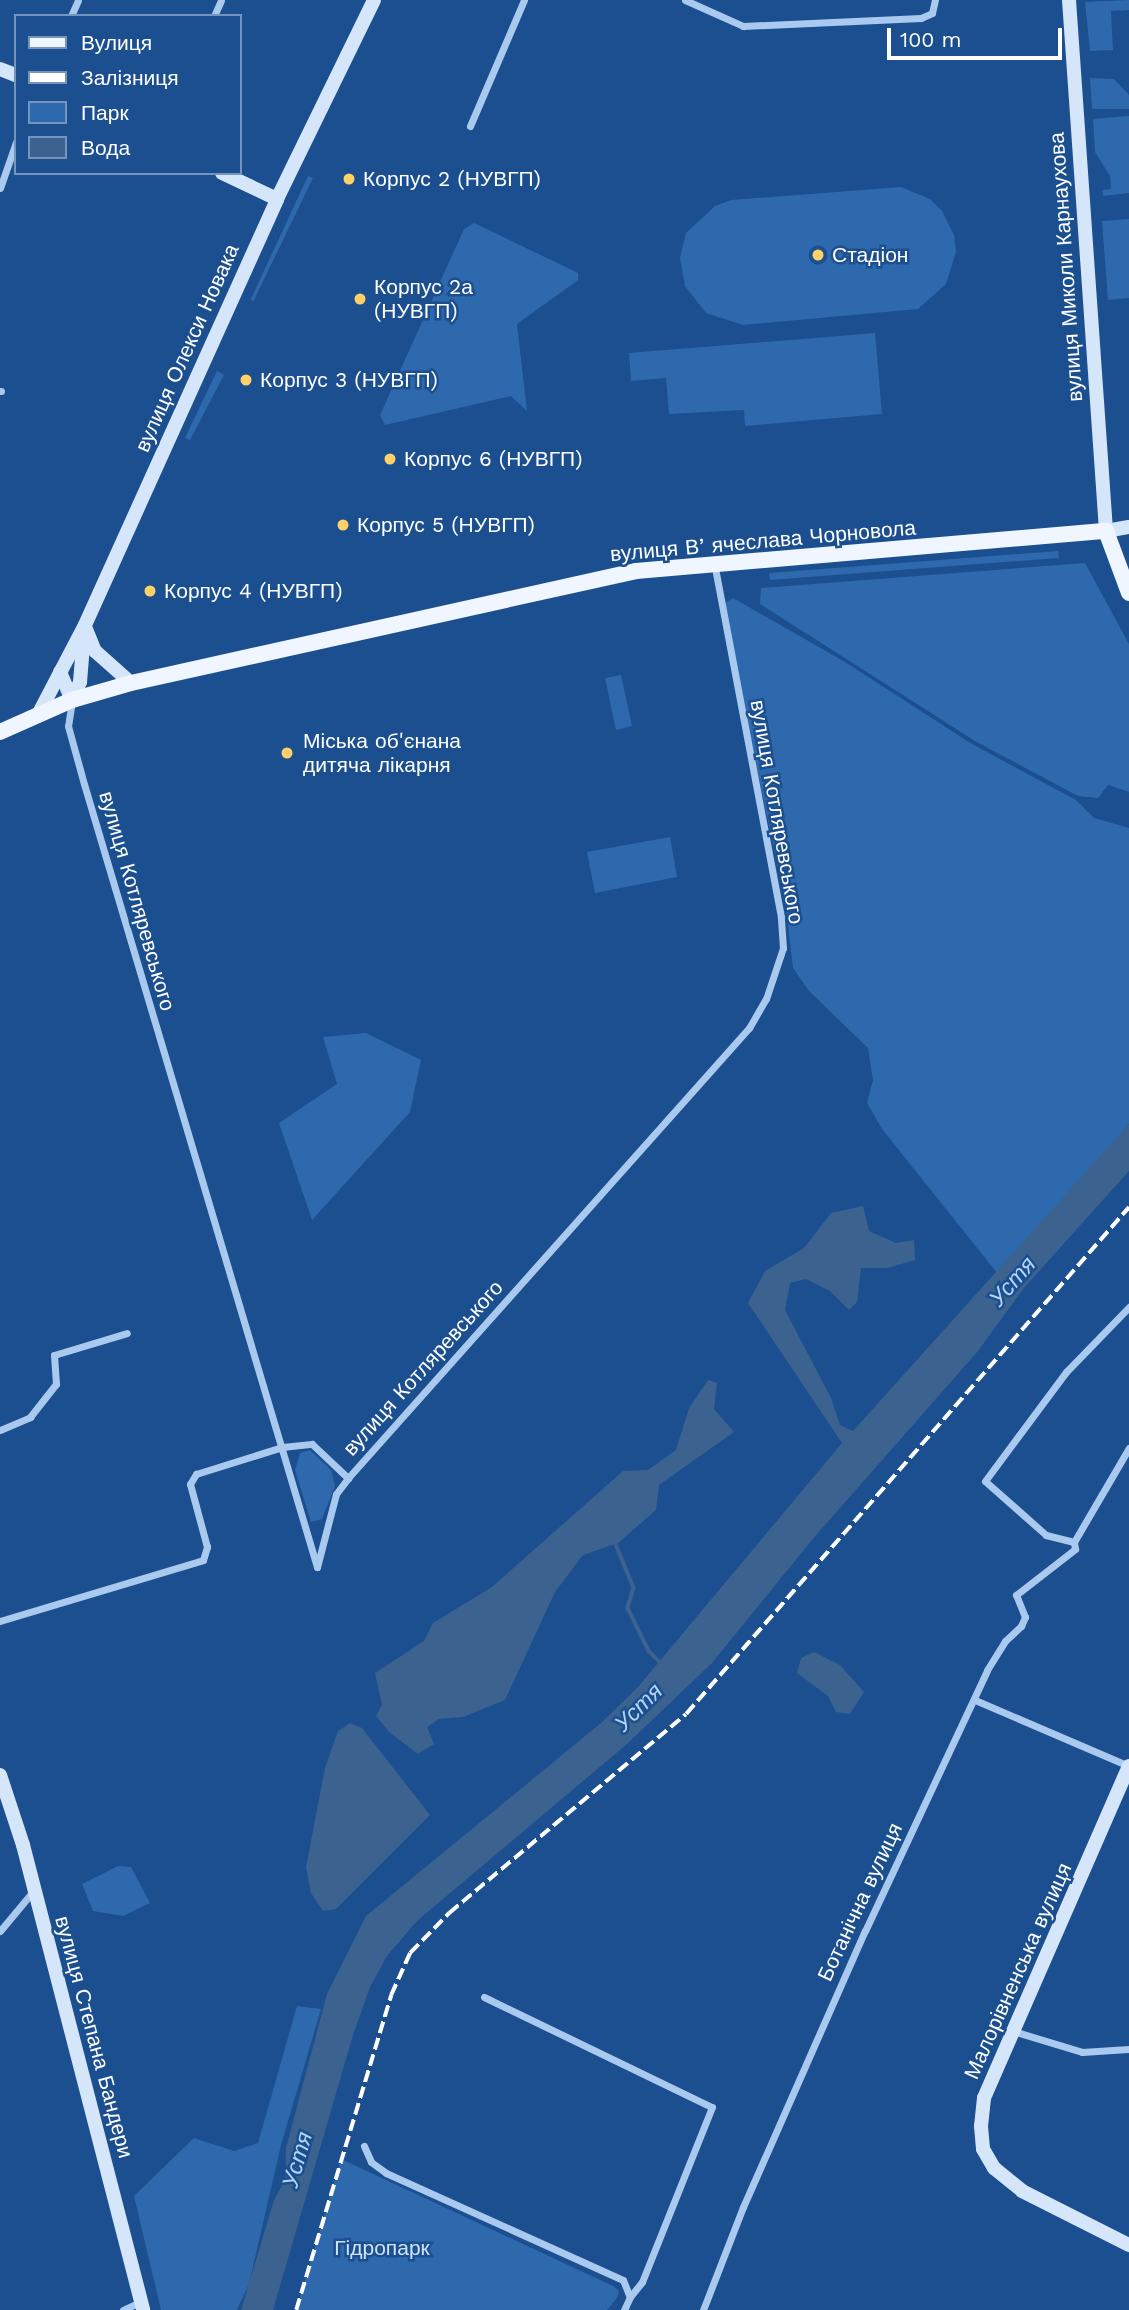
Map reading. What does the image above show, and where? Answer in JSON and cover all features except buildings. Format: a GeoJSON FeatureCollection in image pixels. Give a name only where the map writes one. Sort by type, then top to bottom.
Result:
{"type":"FeatureCollection","features":[{"type":"Feature","properties":{"kind":"main road","name":"вулиця Олекси Новака"},"geometry":{"type":"LineString","coordinates":[[39,713],[85,625],[277,199],[374,0]]}},
{"type":"Feature","properties":{"kind":"main road","name":"вулиця Миколи Карнаухова"},"geometry":{"type":"LineString","coordinates":[[1069,0],[1106,531]]}},
{"type":"Feature","properties":{"kind":"main road"},"geometry":{"type":"LineString","coordinates":[[226,175],[277,199]]}},
{"type":"Feature","properties":{"kind":"main road","name":"вулиця Вʼячеслава Чорновола"},"geometry":{"type":"LineString","coordinates":[[0,732],[39,713],[131,683],[596,578],[714,564],[1129,527]]}},
{"type":"Feature","properties":{"kind":"main road"},"geometry":{"type":"LineString","coordinates":[[1106,531],[1129,593]]}},
{"type":"Feature","properties":{"kind":"main road"},"geometry":{"type":"LineString","coordinates":[[85,625],[95,651],[131,683]]}},
{"type":"Feature","properties":{"kind":"main road"},"geometry":{"type":"LineString","coordinates":[[72,701],[80,682],[85,625]]}},
{"type":"Feature","properties":{"kind":"main road"},"geometry":{"type":"LineString","coordinates":[[60,672],[72,701]]}},
{"type":"Feature","properties":{"kind":"main road","name":"Малорівненська вулиця"},"geometry":{"type":"LineString","coordinates":[[1128,1768],[984,2098],[983,2149],[994,2168],[1022,2191],[1129,2245]]}},
{"type":"Feature","properties":{"kind":"main road","name":"вулиця Степана Бандери"},"geometry":{"type":"LineString","coordinates":[[0,1775],[34,1890],[142,2306]]}},
{"type":"Feature","properties":{"kind":"street"},"geometry":{"type":"LineString","coordinates":[[470,126],[524,0]]}},
{"type":"Feature","properties":{"kind":"street"},"geometry":{"type":"LineString","coordinates":[[685,0],[743,26],[921,18],[932,13],[935,0]]}},
{"type":"Feature","properties":{"kind":"street"},"geometry":{"type":"LineString","coordinates":[[0,188],[14,148]]}},
{"type":"Feature","properties":{"kind":"street","name":"вулиця Котляревського"},"geometry":{"type":"LineString","coordinates":[[72,701],[68,726],[282,1447],[312,1444],[348,1478],[721,1061],[766,999],[783,948],[781,917],[714,564]]}},
{"type":"Feature","properties":{"kind":"street"},"geometry":{"type":"LineString","coordinates":[[1074,1542],[1045,1535],[985,1481],[1066,1372],[1129,1307]]}},
{"type":"Feature","properties":{"kind":"street"},"geometry":{"type":"LineString","coordinates":[[0,1430],[30,1417],[56,1384],[54,1355],[127,1333]]}},
{"type":"Feature","properties":{"kind":"street"},"geometry":{"type":"LineString","coordinates":[[0,1621],[204,1560],[207,1547],[190,1478],[282,1447],[317,1567],[336,1494],[348,1478]]}},
{"type":"Feature","properties":{"kind":"street","name":"Ботанічна вулиця"},"geometry":{"type":"LineString","coordinates":[[703,2310],[790,2098],[999,1650],[1021,1626],[1025,1617],[1016,1595],[1070,1554],[1074,1542],[1129,1448]]}},
{"type":"Feature","properties":{"kind":"street"},"geometry":{"type":"LineString","coordinates":[[975,1700],[1128,1768]]}},
{"type":"Feature","properties":{"kind":"street"},"geometry":{"type":"LineString","coordinates":[[0,1931],[34,1890]]}},
{"type":"Feature","properties":{"kind":"street"},"geometry":{"type":"LineString","coordinates":[[484,1997],[712,2107],[642,2282],[624,2310]]}},
{"type":"Feature","properties":{"kind":"street"},"geometry":{"type":"LineString","coordinates":[[1013,2031],[1082,2052],[1129,2049]]}},
{"type":"Feature","properties":{"kind":"street"},"geometry":{"type":"LineString","coordinates":[[364,2146],[371,2162],[386,2173],[623,2280],[630,2297]]}},
{"type":"Feature","properties":{"kind":"street"},"geometry":{"type":"LineString","coordinates":[[123,2310],[142,2306]]}},
{"type":"Feature","properties":{"kind":"green space"},"geometry":{"type":"Polygon","coordinates":[[[1129,0],[1129,10],[1111,11],[1113,50],[1090,51],[1085,2],[1129,0]]]}},
{"type":"Feature","properties":{"kind":"green space"},"geometry":{"type":"Polygon","coordinates":[[[1090,78],[1114,79],[1129,95],[1129,109],[1092,109],[1090,78]]]}},
{"type":"Feature","properties":{"kind":"green space"},"geometry":{"type":"Polygon","coordinates":[[[1129,116],[1129,193],[1103,196],[1102,190],[1111,189],[1110,176],[1095,152],[1093,119],[1129,116]]]}},
{"type":"Feature","properties":{"kind":"green space"},"geometry":{"type":"Polygon","coordinates":[[[308,176],[313,178],[253,302],[251,299],[308,176]]]}},
{"type":"Feature","properties":{"kind":"green space","name":"Стадіон"},"geometry":{"type":"Polygon","coordinates":[[[901,187],[930,199],[942,211],[954,235],[956,252],[946,284],[918,309],[743,325],[706,313],[685,286],[680,258],[686,233],[715,206],[731,200],[901,187]]]}},
{"type":"Feature","properties":{"kind":"green space"},"geometry":{"type":"Polygon","coordinates":[[[1129,219],[1129,298],[1108,300],[1102,221],[1129,219]]]}},
{"type":"Feature","properties":{"kind":"green space"},"geometry":{"type":"Polygon","coordinates":[[[474,223],[578,273],[578,280],[517,324],[527,411],[511,396],[385,425],[380,415],[464,229],[474,223]]]}},
{"type":"Feature","properties":{"kind":"green space"},"geometry":{"type":"Polygon","coordinates":[[[875,333],[882,414],[745,426],[744,410],[669,414],[666,378],[631,381],[629,353],[875,333]]]}},
{"type":"Feature","properties":{"kind":"green space"},"geometry":{"type":"Polygon","coordinates":[[[217,371],[224,375],[190,440],[185,438],[217,371]]]}},
{"type":"Feature","properties":{"kind":"green space"},"geometry":{"type":"Polygon","coordinates":[[[1058,551],[1059,558],[770,580],[769,573],[1058,551]]]}},
{"type":"Feature","properties":{"kind":"green space"},"geometry":{"type":"Polygon","coordinates":[[[1085,563],[1129,644],[1129,792],[1108,785],[1098,798],[1078,796],[975,741],[760,604],[761,588],[1085,563]]]}},
{"type":"Feature","properties":{"kind":"green space"},"geometry":{"type":"Polygon","coordinates":[[[733,598],[845,662],[972,744],[1076,800],[1094,818],[1129,828],[1129,1124],[998,1274],[882,1129],[867,1103],[873,1080],[868,1048],[809,991],[793,968],[785,901],[725,618],[725,603],[733,598]]]}},
{"type":"Feature","properties":{"kind":"green space"},"geometry":{"type":"Polygon","coordinates":[[[621,675],[632,726],[616,730],[605,678],[621,675]]]}},
{"type":"Feature","properties":{"kind":"green space"},"geometry":{"type":"Polygon","coordinates":[[[670,837],[677,877],[595,893],[587,852],[670,837]]]}},
{"type":"Feature","properties":{"kind":"green space"},"geometry":{"type":"Polygon","coordinates":[[[366,1033],[421,1060],[410,1112],[312,1220],[279,1123],[337,1084],[323,1037],[366,1033]]]}},
{"type":"Feature","properties":{"kind":"green space"},"geometry":{"type":"Polygon","coordinates":[[[310,1450],[331,1470],[335,1486],[322,1519],[311,1522],[295,1470],[300,1453],[310,1450]]]}},
{"type":"Feature","properties":{"kind":"green space"},"geometry":{"type":"Polygon","coordinates":[[[118,1866],[131,1867],[150,1903],[123,1916],[93,1911],[82,1884],[118,1866]]]}},
{"type":"Feature","properties":{"kind":"green space"},"geometry":{"type":"Polygon","coordinates":[[[297,2006],[321,2009],[281,2145],[249,2284],[237,2310],[161,2310],[134,2196],[194,2138],[234,2151],[258,2143],[297,2006]]]}},
{"type":"Feature","properties":{"kind":"green space","name":"Гідропарк"},"geometry":{"type":"Polygon","coordinates":[[[341,2159],[613,2286],[619,2291],[617,2298],[607,2310],[296,2310],[341,2159]]]}},
{"type":"Feature","properties":{"kind":"water","name":"Устя"},"geometry":{"type":"Polygon","coordinates":[[[1129,1124],[1129,1171],[1024,1288],[978,1351],[811,1541],[712,1663],[627,1744],[417,1921],[387,1956],[370,1987],[353,2035],[273,2310],[241,2310],[274,2200],[285,2180],[286,2148],[327,1994],[366,1916],[601,1723],[638,1687],[842,1443],[748,1303],[765,1271],[804,1248],[831,1213],[863,1206],[869,1231],[896,1243],[914,1240],[915,1260],[888,1268],[861,1268],[857,1302],[849,1310],[830,1291],[806,1279],[790,1283],[785,1310],[831,1398],[840,1425],[853,1431],[1129,1124]]]}},
{"type":"Feature","properties":{"kind":"water"},"geometry":{"type":"Polygon","coordinates":[[[708,1380],[717,1383],[714,1409],[734,1432],[659,1485],[656,1510],[618,1543],[583,1555],[555,1592],[505,1700],[463,1717],[439,1719],[427,1727],[434,1744],[418,1754],[389,1732],[376,1716],[382,1705],[375,1673],[424,1641],[433,1623],[492,1587],[623,1471],[648,1470],[676,1450],[689,1408],[708,1380]]]}},
{"type":"Feature","properties":{"kind":"water"},"geometry":{"type":"Polygon","coordinates":[[[814,1652],[840,1665],[864,1692],[850,1714],[836,1712],[828,1696],[797,1673],[801,1658],[814,1652]]]}},
{"type":"Feature","properties":{"kind":"water"},"geometry":{"type":"Polygon","coordinates":[[[350,1723],[362,1728],[430,1815],[336,1909],[323,1911],[311,1893],[306,1867],[325,1768],[338,1731],[350,1723]]]}},
{"type":"Feature","properties":{"kind":"waterway"},"geometry":{"type":"LineString","coordinates":[[615,1542],[634,1588],[628,1608],[649,1651],[664,1666]]}},
{"type":"Feature","properties":{"kind":"railway"},"geometry":{"type":"LineString","coordinates":[[296,2310],[391,1995],[410,1953],[449,1913],[686,1714],[1129,1207]]}},
{"type":"Feature","properties":{"kind":"place","name":"Корпус 2 (НУВГП)"},"geometry":{"type":"Point","coordinates":[349,179]}},
{"type":"Feature","properties":{"kind":"place","name":"Стадіон"},"geometry":{"type":"Point","coordinates":[818,255]}},
{"type":"Feature","properties":{"kind":"place","name":"Корпус 2а (НУВГП)"},"geometry":{"type":"Point","coordinates":[360,299]}},
{"type":"Feature","properties":{"kind":"place","name":"Корпус 3 (НУВГП)"},"geometry":{"type":"Point","coordinates":[246,380]}},
{"type":"Feature","properties":{"kind":"place","name":"Корпус 6 (НУВГП)"},"geometry":{"type":"Point","coordinates":[390,459]}},
{"type":"Feature","properties":{"kind":"place","name":"Корпус 5 (НУВГП)"},"geometry":{"type":"Point","coordinates":[343,525]}},
{"type":"Feature","properties":{"kind":"place","name":"Корпус 4 (НУВГП)"},"geometry":{"type":"Point","coordinates":[150,591]}},
{"type":"Feature","properties":{"kind":"place","name":"Міська об'єнана дитяча лікарня"},"geometry":{"type":"Point","coordinates":[287,753]}}]}
